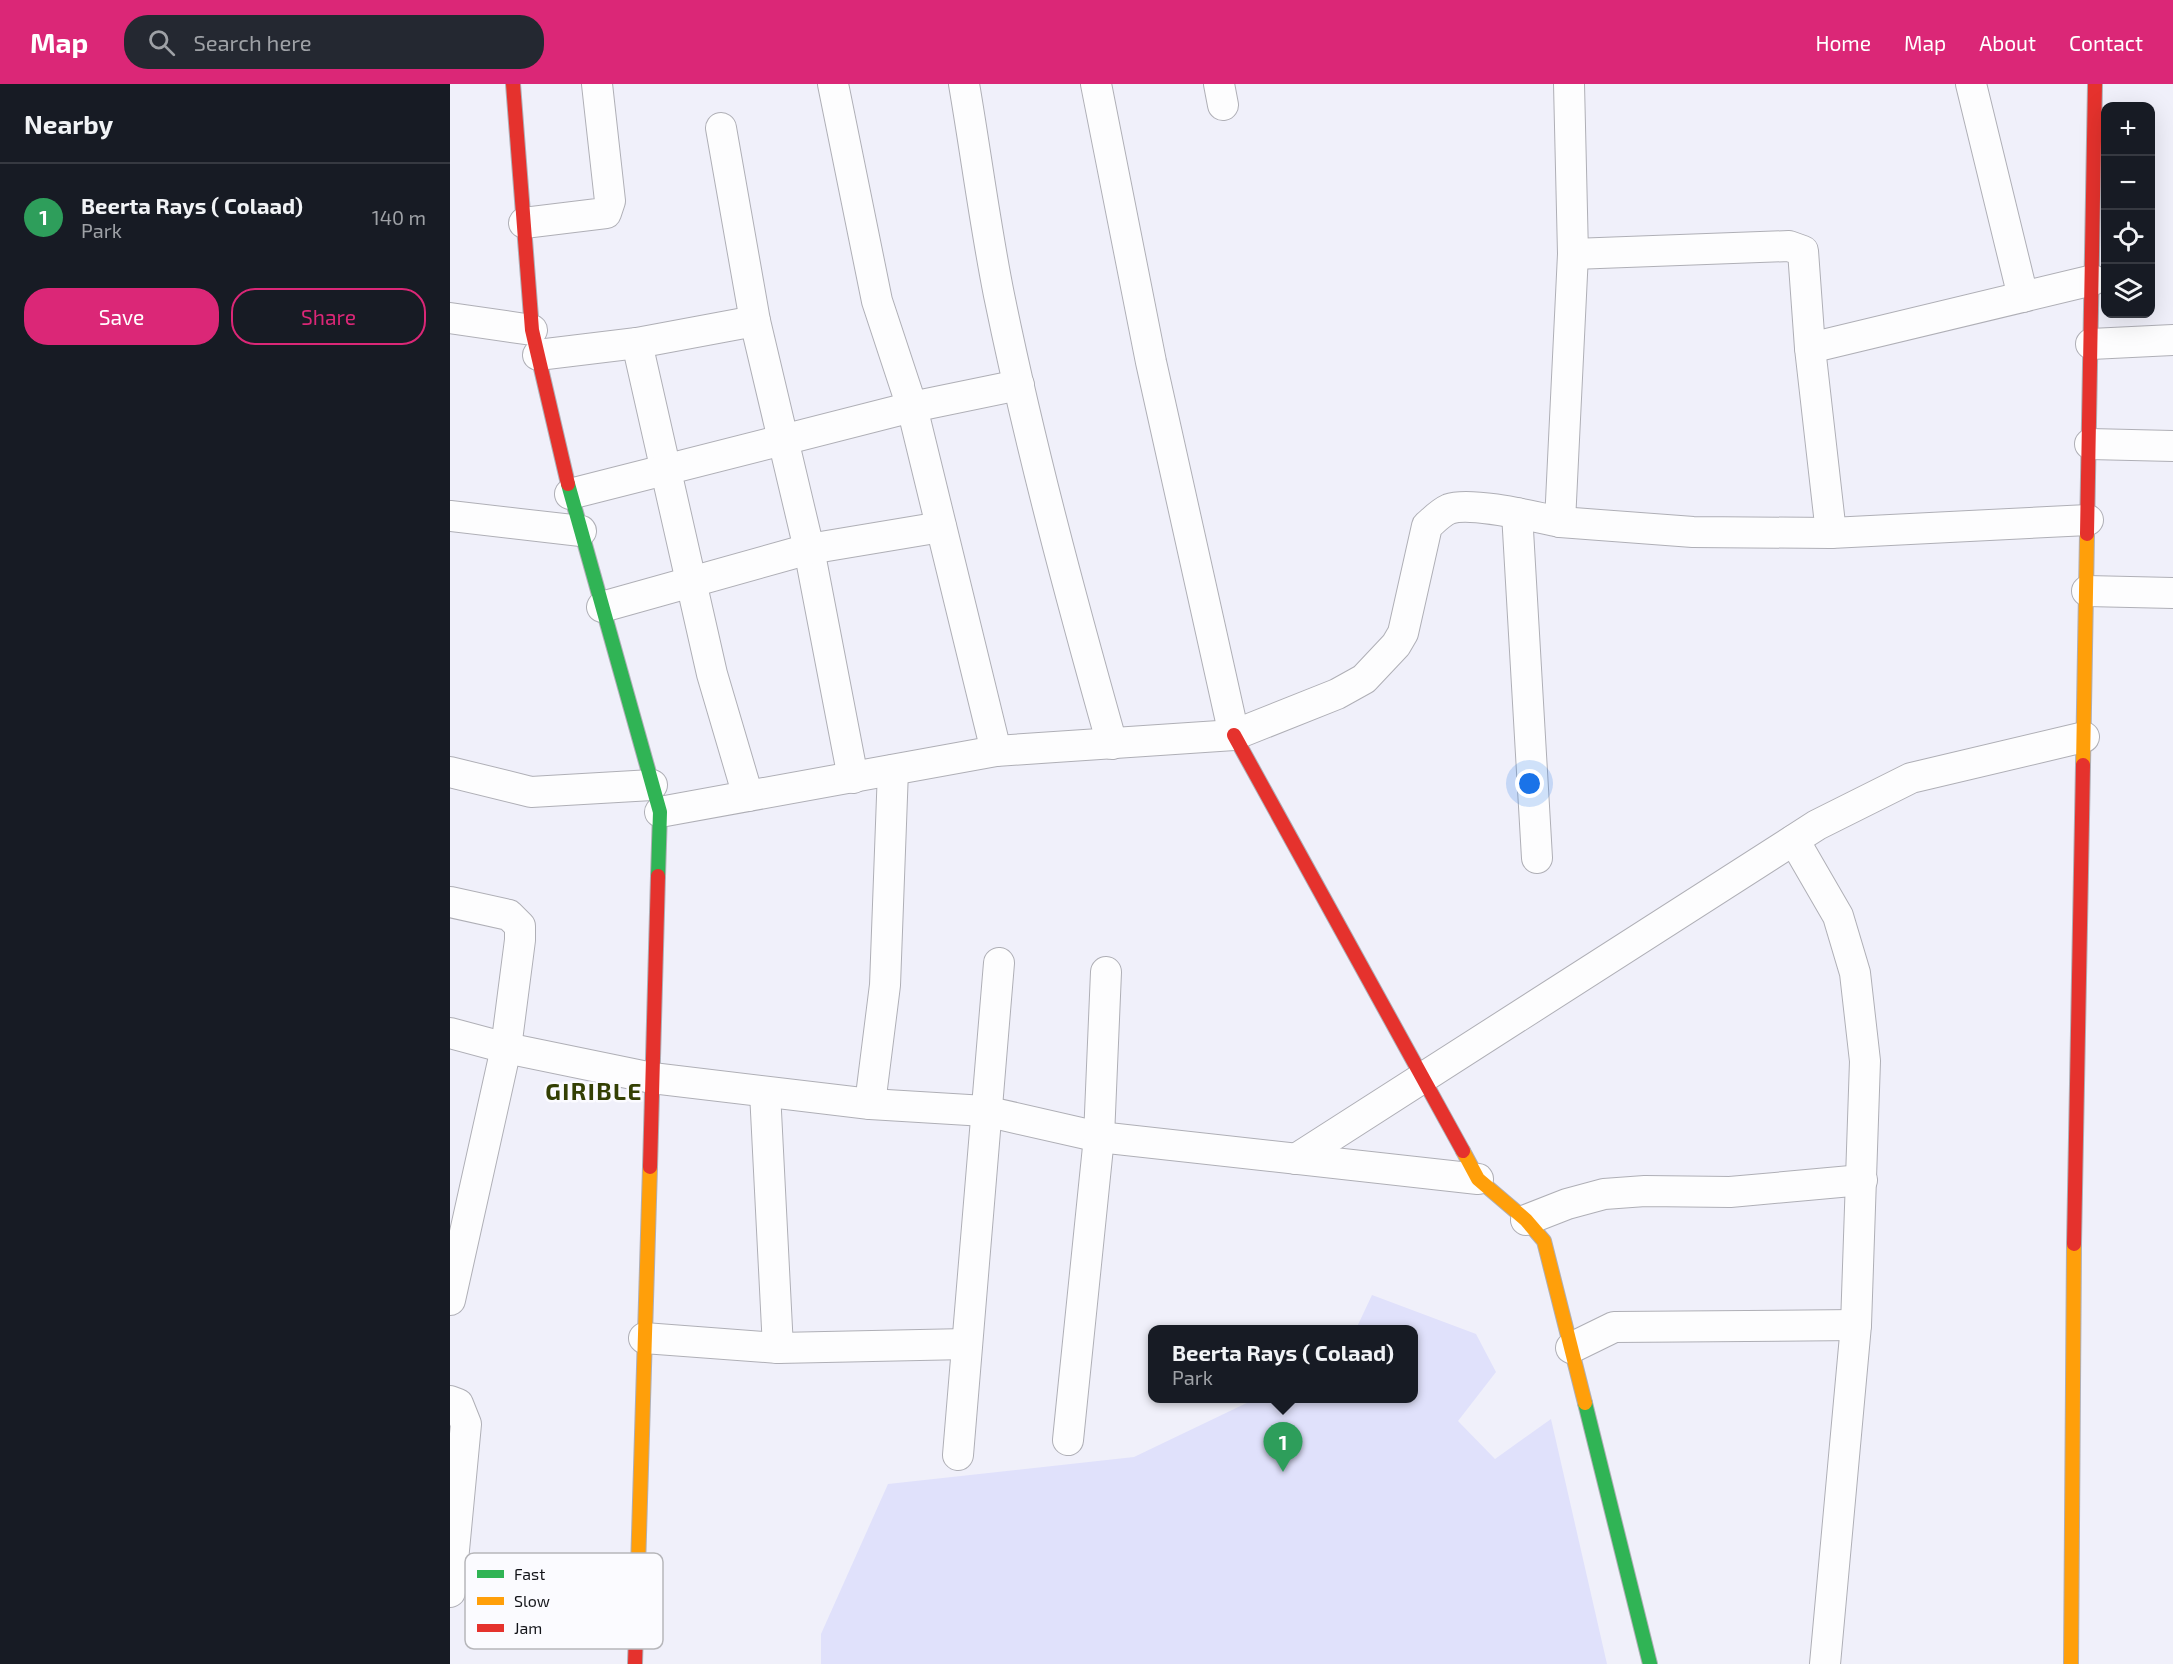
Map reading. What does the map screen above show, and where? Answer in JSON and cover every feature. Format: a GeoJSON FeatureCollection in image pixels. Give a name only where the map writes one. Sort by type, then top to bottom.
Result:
{"type":"FeatureCollection","features":[{"type":"Feature","properties":{"kind":"street"},"geometry":{"type":"LineString","coordinates":[[513,84],[535,343],[570,494],[656,799],[652,1078],[638,1553]]}},
{"type":"Feature","properties":{"kind":"street"},"geometry":{"type":"LineString","coordinates":[[524,223],[606,213],[610,201],[597,84]]}},
{"type":"Feature","properties":{"kind":"street"},"geometry":{"type":"LineString","coordinates":[[833,84],[878,301],[912,407],[996,752]]}},
{"type":"Feature","properties":{"kind":"street"},"geometry":{"type":"LineString","coordinates":[[964,84],[999,293],[1019,386],[1070,596],[1112,744]]}},
{"type":"Feature","properties":{"kind":"street"},"geometry":{"type":"LineString","coordinates":[[1096,84],[1151,362],[1234,735],[1424,1076],[1478,1179],[1526,1220],[1544,1241],[1650,1664]]}},
{"type":"Feature","properties":{"kind":"street"},"geometry":{"type":"LineString","coordinates":[[1560,522],[1573,254],[1569,84]]}},
{"type":"Feature","properties":{"kind":"street"},"geometry":{"type":"LineString","coordinates":[[1971,84],[2023,297]]}},
{"type":"Feature","properties":{"kind":"street"},"geometry":{"type":"LineString","coordinates":[[2071,1664],[2074,1264],[2096,84]]}},
{"type":"Feature","properties":{"kind":"street"},"geometry":{"type":"LineString","coordinates":[[721,128],[755,321],[809,549],[853,778]]}},
{"type":"Feature","properties":{"kind":"street"},"geometry":{"type":"LineString","coordinates":[[1573,254],[1797,247],[1803,251],[1810,348],[1831,532]]}},
{"type":"Feature","properties":{"kind":"street"},"geometry":{"type":"LineString","coordinates":[[1810,348],[2093,280]]}},
{"type":"Feature","properties":{"kind":"street"},"geometry":{"type":"LineString","coordinates":[[450,318],[535,343],[637,343],[755,321]]}},
{"type":"Feature","properties":{"kind":"street"},"geometry":{"type":"LineString","coordinates":[[2091,344],[2173,340]]}},
{"type":"Feature","properties":{"kind":"street"},"geometry":{"type":"LineString","coordinates":[[637,343],[712,674],[748,796]]}},
{"type":"Feature","properties":{"kind":"street"},"geometry":{"type":"LineString","coordinates":[[570,494],[782,438],[912,407],[1019,386]]}},
{"type":"Feature","properties":{"kind":"street"},"geometry":{"type":"LineString","coordinates":[[2090,444],[2173,446]]}},
{"type":"Feature","properties":{"kind":"street"},"geometry":{"type":"LineString","coordinates":[[450,772],[531,792],[656,799],[748,796],[996,752],[1234,735],[1337,693],[1364,680],[1376,668],[1398,643],[1403,633],[1427,526],[1450,509],[1517,513],[1560,522],[1694,532],[1831,532],[2088,520]]}},
{"type":"Feature","properties":{"kind":"street"},"geometry":{"type":"LineString","coordinates":[[1517,513],[1537,858]]}},
{"type":"Feature","properties":{"kind":"street"},"geometry":{"type":"LineString","coordinates":[[450,516],[581,531]]}},
{"type":"Feature","properties":{"kind":"street"},"geometry":{"type":"LineString","coordinates":[[602,607],[809,549],[941,527]]}},
{"type":"Feature","properties":{"kind":"street"},"geometry":{"type":"LineString","coordinates":[[2087,591],[2173,593]]}},
{"type":"Feature","properties":{"kind":"street"},"geometry":{"type":"LineString","coordinates":[[1296,1159],[1833,816],[1911,778],[2084,737]]}},
{"type":"Feature","properties":{"kind":"street"},"geometry":{"type":"LineString","coordinates":[[870,1104],[885,985],[892,770]]}},
{"type":"Feature","properties":{"kind":"street"},"geometry":{"type":"LineString","coordinates":[[1794,840],[1838,916],[1855,973],[1865,1060],[1856,1325],[1825,1664]]}},
{"type":"Feature","properties":{"kind":"street"},"geometry":{"type":"LineString","coordinates":[[450,902],[509,915],[520,926],[506,1048],[450,1300]]}},
{"type":"Feature","properties":{"kind":"street"},"geometry":{"type":"LineString","coordinates":[[958,1455],[999,963]]}},
{"type":"Feature","properties":{"kind":"street"},"geometry":{"type":"LineString","coordinates":[[1068,1440],[1099,1137],[1106,972]]}},
{"type":"Feature","properties":{"kind":"street"},"geometry":{"type":"LineString","coordinates":[[450,1033],[506,1048],[652,1078],[870,1104],[985,1111],[1099,1137],[1478,1179]]}},
{"type":"Feature","properties":{"kind":"street"},"geometry":{"type":"LineString","coordinates":[[765,1092],[778,1348]]}},
{"type":"Feature","properties":{"kind":"street"},"geometry":{"type":"LineString","coordinates":[[1526,1220],[1568,1204],[1605,1194],[1645,1191],[1730,1192],[1862,1180]]}},
{"type":"Feature","properties":{"kind":"street"},"geometry":{"type":"LineString","coordinates":[[1571,1348],[1614,1327],[1856,1325]]}},
{"type":"Feature","properties":{"kind":"street"},"geometry":{"type":"LineString","coordinates":[[644,1338],[778,1348],[967,1344]]}},
{"type":"Feature","properties":{"kind":"street"},"geometry":{"type":"LineString","coordinates":[[450,1401],[458,1404],[466,1424],[450,1592]]}},
{"type":"Feature","properties":{"kind":"street"},"geometry":{"type":"LineString","coordinates":[[635,1649],[635,1664]]}},
{"type":"Feature","properties":{"kind":"shaded area"},"geometry":{"type":"Polygon","coordinates":[[[1372,1295],[1476,1334],[1496,1372],[1458,1421],[1495,1459],[1551,1419],[1607,1664],[821,1664],[821,1634],[888,1484],[1134,1457],[1247,1403],[1418,1403],[1418,1325],[1358,1325],[1372,1295]]]}},
{"type":"Feature","properties":{"kind":"traffic: fast"},"geometry":{"type":"LineString","coordinates":[[568,484],[660,812],[658,876]]}},
{"type":"Feature","properties":{"kind":"traffic: fast"},"geometry":{"type":"LineString","coordinates":[[1585,1403],[1650,1664]]}},
{"type":"Feature","properties":{"kind":"traffic: slow"},"geometry":{"type":"LineString","coordinates":[[2083,765],[2087,534]]}},
{"type":"Feature","properties":{"kind":"traffic: slow"},"geometry":{"type":"LineString","coordinates":[[1463,1151],[1478,1179],[1526,1220],[1544,1241],[1585,1403]]}},
{"type":"Feature","properties":{"kind":"traffic: slow"},"geometry":{"type":"LineString","coordinates":[[638,1553],[650,1167]]}},
{"type":"Feature","properties":{"kind":"traffic: slow"},"geometry":{"type":"LineString","coordinates":[[2071,1664],[2074,1244]]}},
{"type":"Feature","properties":{"kind":"traffic: jam"},"geometry":{"type":"LineString","coordinates":[[513,84],[532,330],[568,484]]}},
{"type":"Feature","properties":{"kind":"traffic: jam"},"geometry":{"type":"LineString","coordinates":[[2087,534],[2095,84]]}},
{"type":"Feature","properties":{"kind":"traffic: jam"},"geometry":{"type":"LineString","coordinates":[[1234,735],[1463,1151]]}},
{"type":"Feature","properties":{"kind":"traffic: jam"},"geometry":{"type":"LineString","coordinates":[[2074,1244],[2083,765]]}},
{"type":"Feature","properties":{"kind":"traffic: jam"},"geometry":{"type":"LineString","coordinates":[[650,1167],[658,876]]}},
{"type":"Feature","properties":{"kind":"traffic: jam"},"geometry":{"type":"LineString","coordinates":[[635,1649],[635,1664]]}},
{"type":"Feature","properties":{"kind":"place","name":"Beerta Rays ( Colaad)"},"geometry":{"type":"Point","coordinates":[1283,1472]}},
{"type":"Feature","properties":{"kind":"district","name":"GIRIBLE"},"geometry":{"type":"Point","coordinates":[594,1090]}}]}
